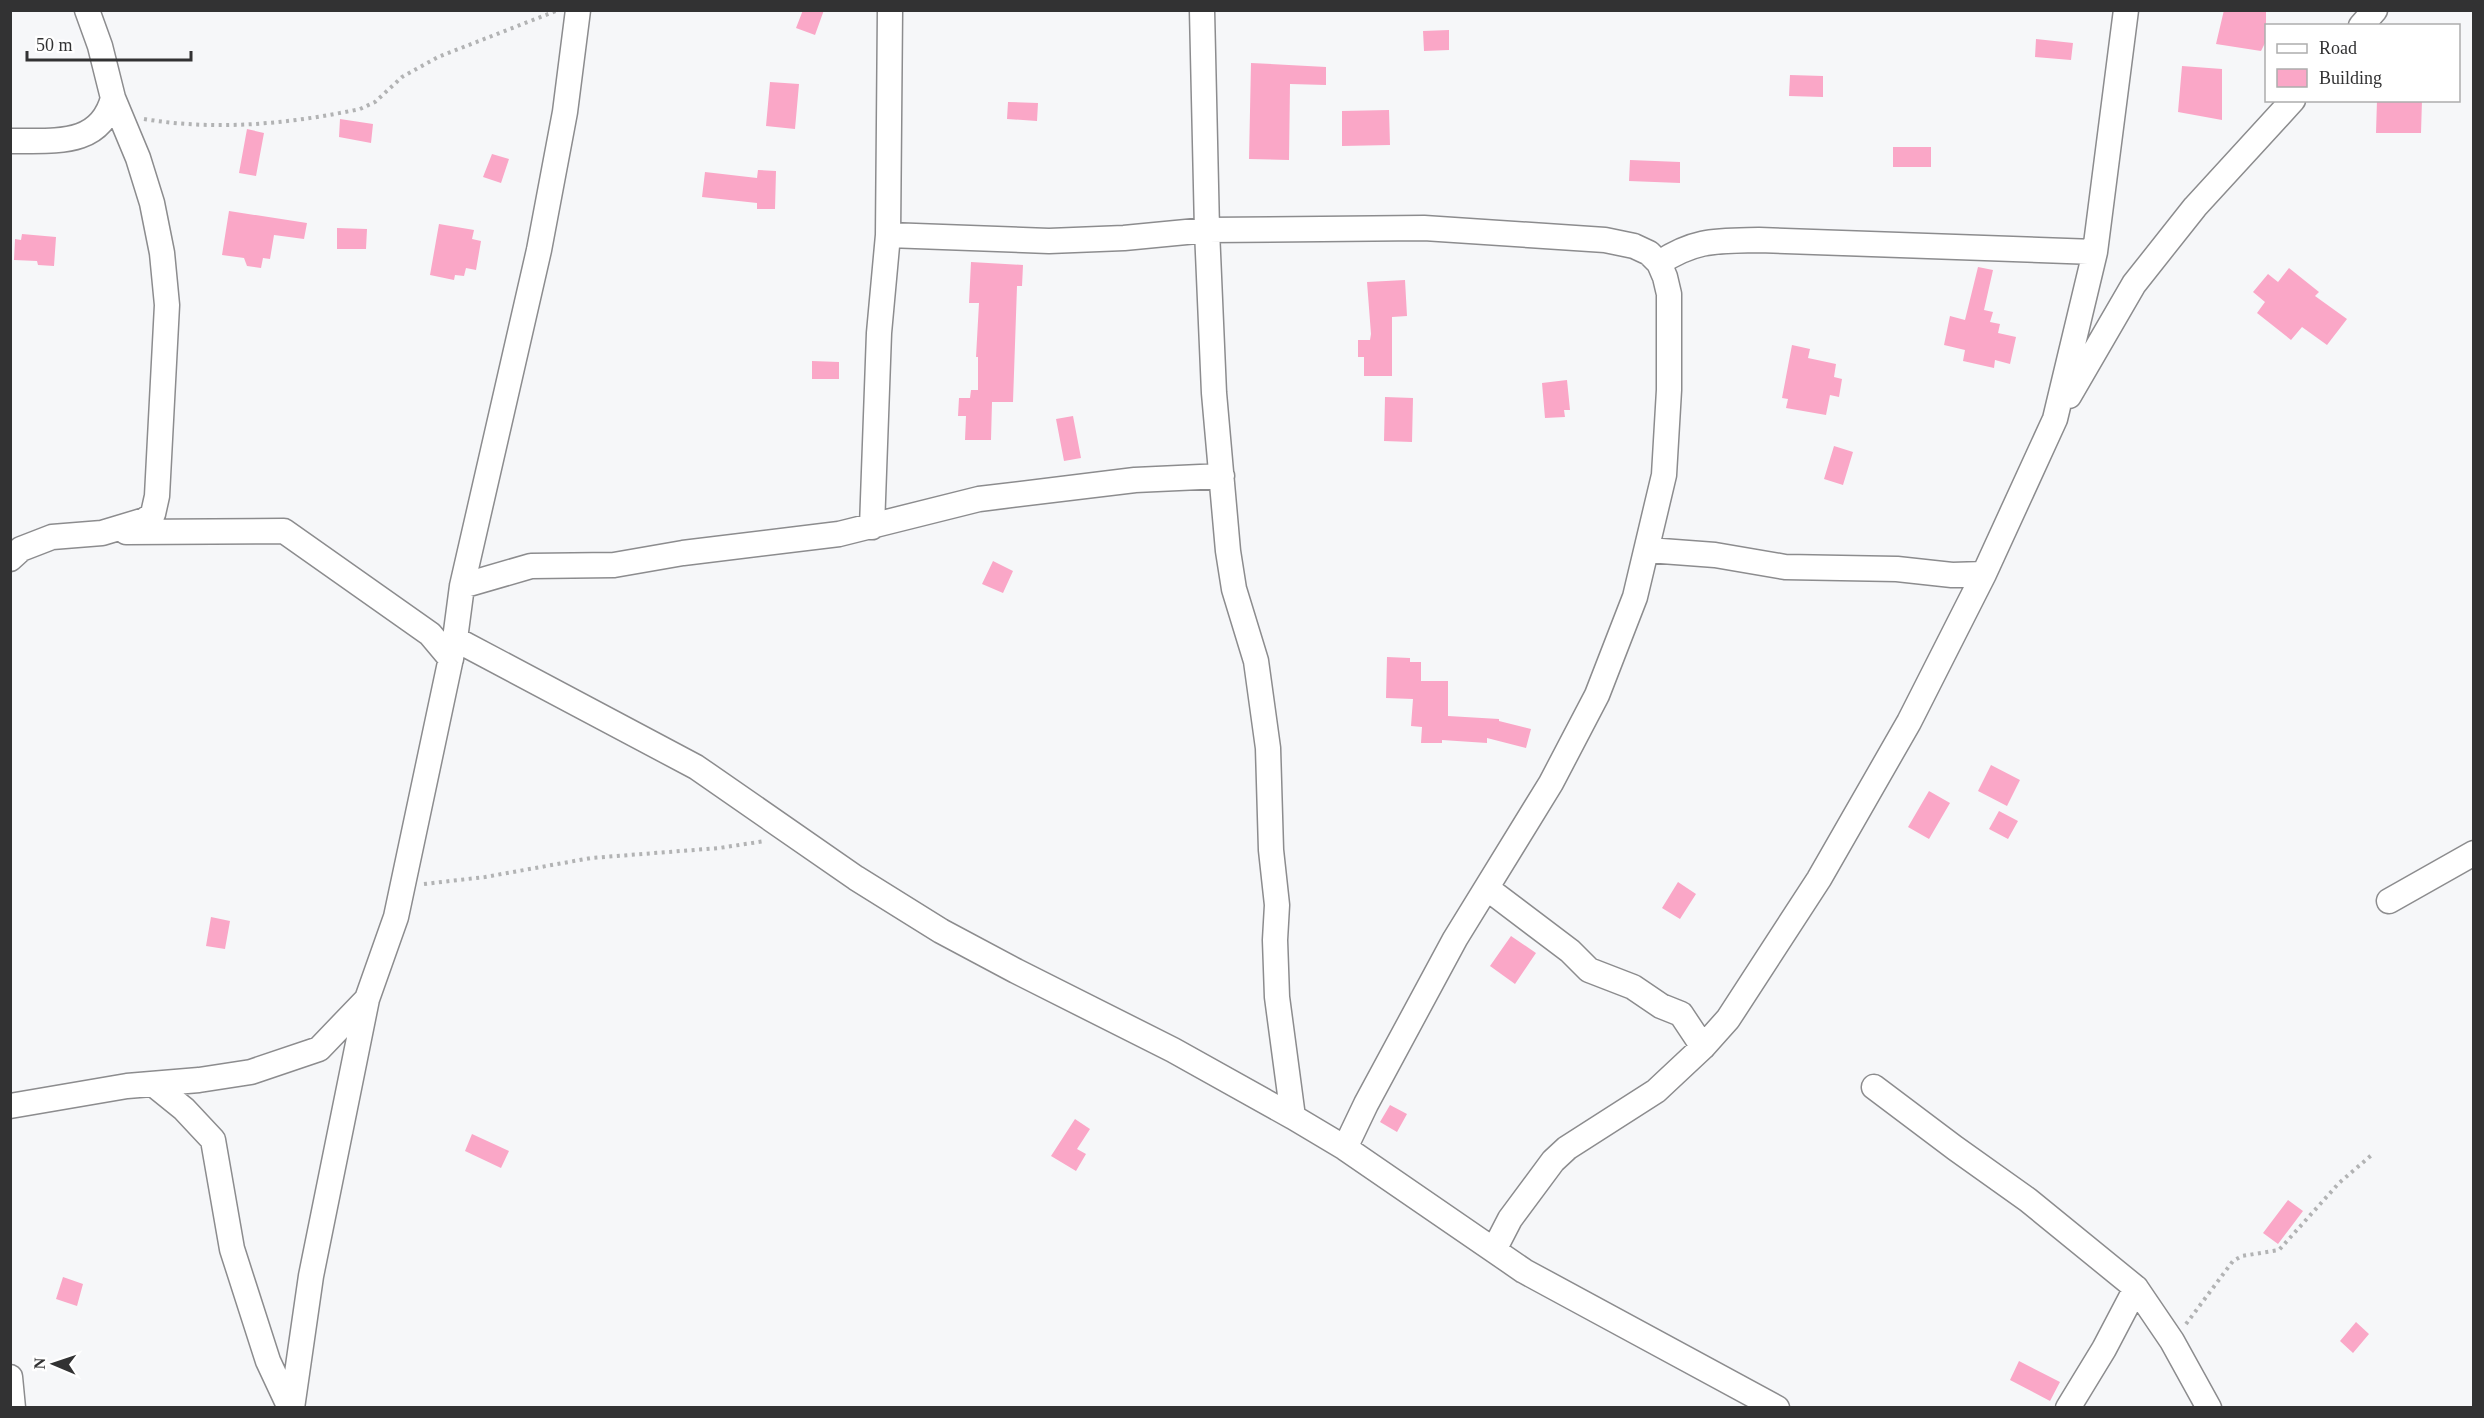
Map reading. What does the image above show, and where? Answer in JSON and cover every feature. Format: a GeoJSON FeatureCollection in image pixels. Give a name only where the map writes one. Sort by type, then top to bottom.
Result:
{"type":"FeatureCollection","features":[{"type":"Feature","properties":{"kind":"street"},"geometry":{"type":"LineString","coordinates":[[87,10],[100,46],[116,106],[138,158],[153,203],[162,253],[167,305],[154,508],[145,520],[102,532]]}},
{"type":"Feature","properties":{"kind":"street"},"geometry":{"type":"LineString","coordinates":[[100,46],[108,10]]}},
{"type":"Feature","properties":{"kind":"street"},"geometry":{"type":"LineString","coordinates":[[291,1407],[311,1276],[368,999],[396,917],[403,887],[453,649],[462,586],[539,250],[566,111],[578,10]]}},
{"type":"Feature","properties":{"kind":"street"},"geometry":{"type":"LineString","coordinates":[[872,527],[879,333],[888,234],[890,10]]}},
{"type":"Feature","properties":{"kind":"street"},"geometry":{"type":"LineString","coordinates":[[1202,10],[1207,230],[1214,393],[1228,551],[1234,589],[1256,661],[1268,748],[1271,850],[1277,905],[1275,940],[1277,997],[1293,1117]]}},
{"type":"Feature","properties":{"kind":"street"},"geometry":{"type":"LineString","coordinates":[[2055,419],[2095,252],[2126,10]]}},
{"type":"Feature","properties":{"kind":"street"},"geometry":{"type":"LineString","coordinates":[[2363,24],[2375,10]]}},
{"type":"Feature","properties":{"kind":"street"},"geometry":{"type":"LineString","coordinates":[[1494,1250],[1510,1219],[1553,1161],[1567,1148],[1656,1091],[1703,1047],[1728,1019],[1819,879],[1909,722],[1984,574],[2055,419],[2134,284],[2196,207],[2291,102]]}},
{"type":"Feature","properties":{"kind":"street"},"geometry":{"type":"LineString","coordinates":[[10,141],[70,138],[89,133],[102,123],[116,106]]}},
{"type":"Feature","properties":{"kind":"street"},"geometry":{"type":"LineString","coordinates":[[888,234],[1077,241],[1207,230],[1424,228],[1585,238],[1634,246],[1649,253],[1659,263],[1669,294],[1669,390],[1664,475],[1635,597],[1597,695],[1551,783],[1455,939],[1366,1104],[1345,1148]]}},
{"type":"Feature","properties":{"kind":"street"},"geometry":{"type":"LineString","coordinates":[[1659,263],[1680,249],[1705,242],[1759,240],[2095,252]]}},
{"type":"Feature","properties":{"kind":"street"},"geometry":{"type":"LineString","coordinates":[[462,586],[531,566],[614,565],[683,553],[805,539],[872,527],[990,498],[1134,480],[1222,476]]}},
{"type":"Feature","properties":{"kind":"street"},"geometry":{"type":"LineString","coordinates":[[10,558],[21,549],[52,537],[102,532],[284,531],[453,649],[696,767],[856,878],[941,931],[1173,1050],[1293,1117],[1345,1148],[1558,1291],[1778,1407]]}},
{"type":"Feature","properties":{"kind":"street"},"geometry":{"type":"LineString","coordinates":[[1648,550],[1714,555],[1785,567],[1892,569],[1952,575],[1984,574]]}},
{"type":"Feature","properties":{"kind":"street"},"geometry":{"type":"LineString","coordinates":[[2389,901],[2474,853]]}},
{"type":"Feature","properties":{"kind":"street"},"geometry":{"type":"LineString","coordinates":[[1488,888],[1570,951],[1589,970],[1634,987],[1661,1006],[1681,1014],[1703,1047]]}},
{"type":"Feature","properties":{"kind":"street"},"geometry":{"type":"LineString","coordinates":[[10,1106],[127,1086],[199,1080],[251,1072],[319,1049],[368,999]]}},
{"type":"Feature","properties":{"kind":"street"},"geometry":{"type":"LineString","coordinates":[[153,1084],[184,1109],[208,1134],[215,1145],[220,1190],[232,1249],[268,1361],[291,1407]]}},
{"type":"Feature","properties":{"kind":"street"},"geometry":{"type":"LineString","coordinates":[[1874,1087],[2028,1200],[2136,1288],[2172,1341],[2209,1407]]}},
{"type":"Feature","properties":{"kind":"street"},"geometry":{"type":"LineString","coordinates":[[2068,1407],[2104,1349],[2136,1288]]}},
{"type":"Feature","properties":{"kind":"street"},"geometry":{"type":"LineString","coordinates":[[10,1377],[13,1407]]}},
{"type":"Feature","properties":{"kind":"path"},"geometry":{"type":"LineString","coordinates":[[116,106],[170,123],[219,126],[272,123],[360,110],[375,102],[402,77],[438,57],[558,10]]}},
{"type":"Feature","properties":{"kind":"path"},"geometry":{"type":"LineString","coordinates":[[403,887],[486,877],[591,858],[719,848],[798,837]]}},
{"type":"Feature","properties":{"kind":"path"},"geometry":{"type":"LineString","coordinates":[[2172,1341],[2229,1265],[2242,1256],[2279,1250],[2339,1183],[2374,1153]]}},
{"type":"Feature","properties":{"kind":"building"},"geometry":{"type":"Polygon","coordinates":[[[803,10],[824,10],[815,35],[796,28],[803,10]]]}},
{"type":"Feature","properties":{"kind":"building"},"geometry":{"type":"Polygon","coordinates":[[[2224,10],[2266,10],[2265,43],[2261,51],[2216,44],[2224,10]]]}},
{"type":"Feature","properties":{"kind":"building"},"geometry":{"type":"Polygon","coordinates":[[[1449,30],[1449,50],[1424,51],[1423,31],[1449,30]]]}},
{"type":"Feature","properties":{"kind":"building"},"geometry":{"type":"Polygon","coordinates":[[[2036,39],[2073,43],[2071,60],[2035,57],[2036,39]]]}},
{"type":"Feature","properties":{"kind":"building"},"geometry":{"type":"Polygon","coordinates":[[[1251,63],[1326,67],[1326,85],[1290,84],[1289,160],[1249,159],[1251,63]]]}},
{"type":"Feature","properties":{"kind":"building"},"geometry":{"type":"Polygon","coordinates":[[[2182,66],[2222,69],[2222,120],[2178,112],[2182,66]]]}},
{"type":"Feature","properties":{"kind":"building"},"geometry":{"type":"Polygon","coordinates":[[[1790,75],[1823,76],[1823,97],[1789,96],[1790,75]]]}},
{"type":"Feature","properties":{"kind":"building"},"geometry":{"type":"Polygon","coordinates":[[[770,82],[799,84],[795,129],[766,126],[770,82]]]}},
{"type":"Feature","properties":{"kind":"building"},"geometry":{"type":"Polygon","coordinates":[[[1008,102],[1038,103],[1037,121],[1007,119],[1008,102]]]}},
{"type":"Feature","properties":{"kind":"building"},"geometry":{"type":"Polygon","coordinates":[[[2377,102],[2422,102],[2421,133],[2376,133],[2377,102]]]}},
{"type":"Feature","properties":{"kind":"building"},"geometry":{"type":"Polygon","coordinates":[[[1389,110],[1390,145],[1342,146],[1342,111],[1389,110]]]}},
{"type":"Feature","properties":{"kind":"building"},"geometry":{"type":"Polygon","coordinates":[[[340,119],[373,124],[371,143],[339,137],[340,119]]]}},
{"type":"Feature","properties":{"kind":"building"},"geometry":{"type":"Polygon","coordinates":[[[247,129],[264,133],[256,176],[239,173],[247,129]]]}},
{"type":"Feature","properties":{"kind":"building"},"geometry":{"type":"Polygon","coordinates":[[[1893,147],[1931,147],[1931,167],[1893,167],[1893,147]]]}},
{"type":"Feature","properties":{"kind":"building"},"geometry":{"type":"Polygon","coordinates":[[[492,154],[509,159],[501,183],[483,177],[492,154]]]}},
{"type":"Feature","properties":{"kind":"building"},"geometry":{"type":"Polygon","coordinates":[[[1630,160],[1680,162],[1680,183],[1629,181],[1630,160]]]}},
{"type":"Feature","properties":{"kind":"building"},"geometry":{"type":"Polygon","coordinates":[[[758,170],[776,171],[775,209],[757,209],[757,203],[702,197],[705,172],[757,178],[758,170]]]}},
{"type":"Feature","properties":{"kind":"building"},"geometry":{"type":"Polygon","coordinates":[[[229,211],[307,223],[304,239],[274,235],[270,259],[263,258],[261,268],[247,266],[244,258],[222,255],[229,211]]]}},
{"type":"Feature","properties":{"kind":"building"},"geometry":{"type":"Polygon","coordinates":[[[439,224],[474,230],[472,239],[481,241],[476,270],[466,268],[464,276],[455,275],[454,280],[430,275],[439,224]]]}},
{"type":"Feature","properties":{"kind":"building"},"geometry":{"type":"Polygon","coordinates":[[[337,228],[367,229],[366,249],[337,249],[337,228]]]}},
{"type":"Feature","properties":{"kind":"building"},"geometry":{"type":"Polygon","coordinates":[[[22,234],[56,237],[54,266],[38,265],[37,261],[14,260],[15,239],[21,240],[22,234]]]}},
{"type":"Feature","properties":{"kind":"building"},"geometry":{"type":"Polygon","coordinates":[[[971,262],[1023,265],[1022,286],[1017,286],[1013,402],[992,402],[991,440],[965,440],[966,416],[958,416],[959,398],[970,398],[971,390],[978,390],[978,357],[976,357],[979,303],[969,303],[971,262]]]}},
{"type":"Feature","properties":{"kind":"building"},"geometry":{"type":"Polygon","coordinates":[[[1978,267],[1993,270],[1984,310],[1993,312],[1990,322],[2000,324],[1998,333],[2016,337],[2010,364],[1995,360],[1994,368],[1963,361],[1965,350],[1944,345],[1950,316],[1965,320],[1978,267]]]}},
{"type":"Feature","properties":{"kind":"building"},"geometry":{"type":"Polygon","coordinates":[[[2289,268],[2319,292],[2315,296],[2347,319],[2327,345],[2302,327],[2291,340],[2257,313],[2265,302],[2253,292],[2268,274],[2278,282],[2289,268]]]}},
{"type":"Feature","properties":{"kind":"building"},"geometry":{"type":"Polygon","coordinates":[[[1405,280],[1407,316],[1392,317],[1392,376],[1364,376],[1364,357],[1358,357],[1358,340],[1370,340],[1371,334],[1367,282],[1405,280]]]}},
{"type":"Feature","properties":{"kind":"building"},"geometry":{"type":"Polygon","coordinates":[[[1792,345],[1810,349],[1808,358],[1836,364],[1834,377],[1842,379],[1839,397],[1830,395],[1826,415],[1786,408],[1788,399],[1782,398],[1792,345]]]}},
{"type":"Feature","properties":{"kind":"building"},"geometry":{"type":"Polygon","coordinates":[[[812,361],[839,362],[839,379],[812,379],[812,361]]]}},
{"type":"Feature","properties":{"kind":"building"},"geometry":{"type":"Polygon","coordinates":[[[1567,380],[1570,410],[1564,410],[1565,417],[1545,418],[1542,383],[1567,380]]]}},
{"type":"Feature","properties":{"kind":"building"},"geometry":{"type":"Polygon","coordinates":[[[1385,397],[1413,398],[1412,442],[1384,441],[1385,397]]]}},
{"type":"Feature","properties":{"kind":"building"},"geometry":{"type":"Polygon","coordinates":[[[1073,416],[1081,458],[1064,461],[1056,419],[1073,416]]]}},
{"type":"Feature","properties":{"kind":"building"},"geometry":{"type":"Polygon","coordinates":[[[1834,446],[1853,452],[1843,485],[1824,479],[1834,446]]]}},
{"type":"Feature","properties":{"kind":"building"},"geometry":{"type":"Polygon","coordinates":[[[993,561],[1013,571],[1003,593],[982,584],[993,561]]]}},
{"type":"Feature","properties":{"kind":"building"},"geometry":{"type":"Polygon","coordinates":[[[1387,657],[1410,658],[1410,662],[1421,662],[1421,681],[1448,681],[1448,716],[1499,719],[1499,721],[1531,729],[1526,748],[1487,738],[1487,743],[1442,740],[1442,743],[1421,743],[1422,727],[1411,726],[1413,699],[1386,698],[1387,657]]]}},
{"type":"Feature","properties":{"kind":"building"},"geometry":{"type":"Polygon","coordinates":[[[1991,765],[2020,780],[2007,806],[1978,791],[1991,765]]]}},
{"type":"Feature","properties":{"kind":"building"},"geometry":{"type":"Polygon","coordinates":[[[1929,791],[1950,803],[1929,839],[1908,827],[1929,791]]]}},
{"type":"Feature","properties":{"kind":"building"},"geometry":{"type":"Polygon","coordinates":[[[1999,811],[2018,821],[2008,839],[1989,829],[1999,811]]]}},
{"type":"Feature","properties":{"kind":"building"},"geometry":{"type":"Polygon","coordinates":[[[1678,882],[1696,894],[1680,919],[1662,908],[1678,882]]]}},
{"type":"Feature","properties":{"kind":"building"},"geometry":{"type":"Polygon","coordinates":[[[211,917],[230,921],[225,949],[206,946],[211,917]]]}},
{"type":"Feature","properties":{"kind":"building"},"geometry":{"type":"Polygon","coordinates":[[[1511,936],[1536,953],[1515,984],[1490,966],[1511,936]]]}},
{"type":"Feature","properties":{"kind":"building"},"geometry":{"type":"Polygon","coordinates":[[[1390,1105],[1407,1114],[1397,1132],[1380,1122],[1390,1105]]]}},
{"type":"Feature","properties":{"kind":"building"},"geometry":{"type":"Polygon","coordinates":[[[1075,1119],[1090,1129],[1077,1149],[1086,1154],[1076,1171],[1051,1156],[1075,1119]]]}},
{"type":"Feature","properties":{"kind":"building"},"geometry":{"type":"Polygon","coordinates":[[[472,1134],[509,1151],[501,1168],[465,1151],[472,1134]]]}},
{"type":"Feature","properties":{"kind":"building"},"geometry":{"type":"Polygon","coordinates":[[[2288,1200],[2303,1211],[2278,1244],[2263,1233],[2288,1200]]]}},
{"type":"Feature","properties":{"kind":"building"},"geometry":{"type":"Polygon","coordinates":[[[63,1277],[83,1284],[77,1306],[56,1299],[63,1277]]]}},
{"type":"Feature","properties":{"kind":"building"},"geometry":{"type":"Polygon","coordinates":[[[2356,1322],[2369,1334],[2353,1353],[2340,1341],[2356,1322]]]}},
{"type":"Feature","properties":{"kind":"building"},"geometry":{"type":"Polygon","coordinates":[[[2019,1361],[2060,1382],[2050,1401],[2010,1380],[2019,1361]]]}}]}
